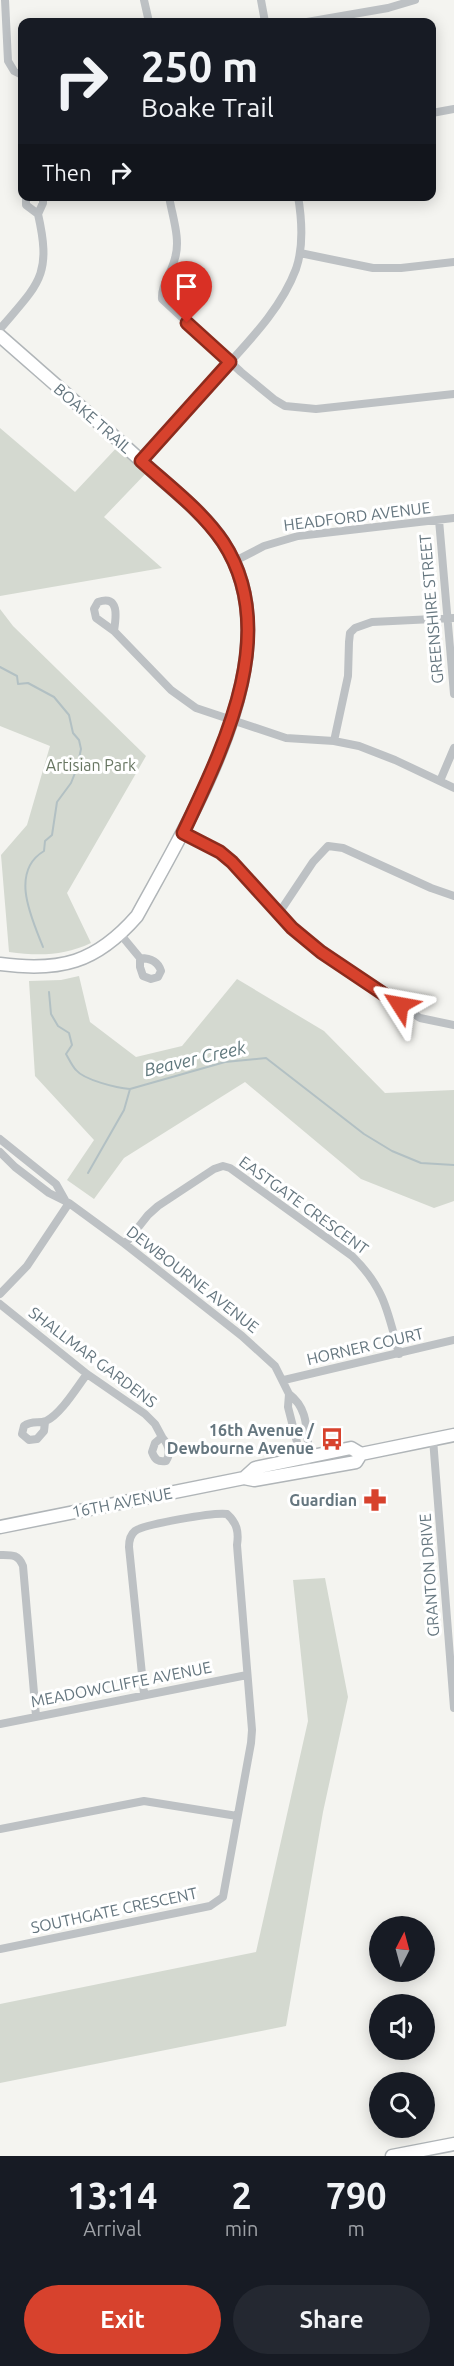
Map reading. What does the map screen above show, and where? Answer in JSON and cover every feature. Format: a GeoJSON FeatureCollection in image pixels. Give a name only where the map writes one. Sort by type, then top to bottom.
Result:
{"type":"FeatureCollection","features":[{"type":"Feature","properties":{"kind":"street"},"geometry":{"type":"LineString","coordinates":[[5,0],[8,61],[18,73]]}},
{"type":"Feature","properties":{"kind":"street"},"geometry":{"type":"LineString","coordinates":[[144,0],[148,18]]}},
{"type":"Feature","properties":{"kind":"street"},"geometry":{"type":"LineString","coordinates":[[261,0],[264,18]]}},
{"type":"Feature","properties":{"kind":"street"},"geometry":{"type":"LineString","coordinates":[[330,18],[388,8],[415,0]]}},
{"type":"Feature","properties":{"kind":"street"},"geometry":{"type":"LineString","coordinates":[[436,112],[454,109]]}},
{"type":"Feature","properties":{"kind":"street"},"geometry":{"type":"LineString","coordinates":[[26,201],[26,205],[38,214]]}},
{"type":"Feature","properties":{"kind":"street"},"geometry":{"type":"LineString","coordinates":[[0,329],[39,280],[43,267],[44,250],[38,214],[43,201]]}},
{"type":"Feature","properties":{"kind":"street"},"geometry":{"type":"LineString","coordinates":[[170,201],[177,246],[176,257],[161,292],[162,299],[275,400],[285,406],[316,410],[454,394]]}},
{"type":"Feature","properties":{"kind":"street"},"geometry":{"type":"LineString","coordinates":[[141,461],[230,362],[279,303],[296,269],[300,253],[301,224],[299,201]]}},
{"type":"Feature","properties":{"kind":"street"},"geometry":{"type":"LineString","coordinates":[[300,253],[374,268],[401,268],[454,262]]}},
{"type":"Feature","properties":{"kind":"street","name":"BOAKE TRAIL"},"geometry":{"type":"LineString","coordinates":[[0,336],[141,461],[212,528],[224,543],[233,562],[242,583],[248,612],[248,638],[242,680],[207,784],[137,916],[121,935],[95,953],[67,963],[38,968],[0,964]]}},
{"type":"Feature","properties":{"kind":"street","name":"HEADFORD AVENUE"},"geometry":{"type":"LineString","coordinates":[[233,562],[264,546],[286,539],[454,518]]}},
{"type":"Feature","properties":{"kind":"street","name":"GREENSHIRE STREET"},"geometry":{"type":"LineString","coordinates":[[439,520],[451,619],[454,694]]}},
{"type":"Feature","properties":{"kind":"street"},"geometry":{"type":"LineString","coordinates":[[334,741],[348,676],[349,642],[355,628],[372,622],[451,619]]}},
{"type":"Feature","properties":{"kind":"street"},"geometry":{"type":"LineString","coordinates":[[114,632],[171,690],[196,708],[286,738],[334,741],[379,753],[454,788]]}},
{"type":"Feature","properties":{"kind":"street"},"geometry":{"type":"LineString","coordinates":[[440,781],[454,748]]}},
{"type":"Feature","properties":{"kind":"street"},"geometry":{"type":"LineString","coordinates":[[183,833],[226,857],[279,914],[321,952],[420,1018],[454,1025]]}},
{"type":"Feature","properties":{"kind":"street"},"geometry":{"type":"LineString","coordinates":[[279,914],[313,862],[328,846],[343,848],[454,896]]}},
{"type":"Feature","properties":{"kind":"street"},"geometry":{"type":"LineString","coordinates":[[121,935],[140,958]]}},
{"type":"Feature","properties":{"kind":"street","name":"DEWBOURNE AVENUE"},"geometry":{"type":"LineString","coordinates":[[1,1141],[56,1184],[67,1201]]}},
{"type":"Feature","properties":{"kind":"street","name":"DEWBOURNE AVENUE"},"geometry":{"type":"LineString","coordinates":[[0,1152],[15,1167],[50,1193],[67,1201],[125,1244],[257,1348],[275,1366],[284,1380],[289,1394],[288,1407],[298,1447],[300,1454],[306,1458]]}},
{"type":"Feature","properties":{"kind":"street","name":"EASTGATE CRESCENT"},"geometry":{"type":"LineString","coordinates":[[125,1244],[158,1206],[214,1169],[223,1166],[230,1168],[352,1256],[367,1271],[378,1286],[384,1300],[399,1354]]}},
{"type":"Feature","properties":{"kind":"street"},"geometry":{"type":"LineString","coordinates":[[0,1294],[27,1266],[67,1201]]}},
{"type":"Feature","properties":{"kind":"street","name":"SHALLMAR GARDENS"},"geometry":{"type":"LineString","coordinates":[[0,1304],[87,1374],[145,1414],[155,1424],[162,1437]]}},
{"type":"Feature","properties":{"kind":"street","name":"HORNER COURT"},"geometry":{"type":"LineString","coordinates":[[284,1380],[454,1340]]}},
{"type":"Feature","properties":{"kind":"street"},"geometry":{"type":"LineString","coordinates":[[45,1422],[55,1414],[87,1374]]}},
{"type":"Feature","properties":{"kind":"street","name":"DEWBOURNE AVENUE"},"geometry":{"type":"LineString","coordinates":[[289,1394],[299,1402],[304,1413],[309,1453],[306,1458],[307,1472]]}},
{"type":"Feature","properties":{"kind":"street","name":"16TH AVENUE"},"geometry":{"type":"LineString","coordinates":[[244,1478],[255,1468],[351,1448],[361,1454],[454,1435]]}},
{"type":"Feature","properties":{"kind":"street","name":"GRANTON DRIVE"},"geometry":{"type":"LineString","coordinates":[[433,1439],[454,1708]]}},
{"type":"Feature","properties":{"kind":"street","name":"16TH AVENUE"},"geometry":{"type":"LineString","coordinates":[[0,1527],[244,1478],[254,1480],[307,1472],[356,1462],[361,1454]]}},
{"type":"Feature","properties":{"kind":"street","name":"SOUTHGATE CRESCENT"},"geometry":{"type":"LineString","coordinates":[[0,1949],[210,1906],[218,1902],[225,1892],[251,1743],[238,1535],[233,1519],[227,1514],[221,1513],[148,1526],[137,1529],[130,1536],[144,1694]]}},
{"type":"Feature","properties":{"kind":"street"},"geometry":{"type":"LineString","coordinates":[[0,1555],[14,1555],[20,1559],[23,1566],[36,1716]]}},
{"type":"Feature","properties":{"kind":"street","name":"MEADOWCLIFFE AVENUE"},"geometry":{"type":"LineString","coordinates":[[0,1724],[247,1675]]}},
{"type":"Feature","properties":{"kind":"street"},"geometry":{"type":"LineString","coordinates":[[0,1829],[144,1801],[237,1816]]}},
{"type":"Feature","properties":{"kind":"street"},"geometry":{"type":"LineString","coordinates":[[392,2156],[454,2144]]}},
{"type":"Feature","properties":{"kind":"green space"},"geometry":{"type":"Polygon","coordinates":[[[0,428],[75,492],[121,443],[150,469],[104,517],[162,568],[0,596],[0,428]]]}},
{"type":"Feature","properties":{"kind":"green space","name":"Artisian Park"},"geometry":{"type":"Polygon","coordinates":[[[0,609],[13,626],[146,756],[67,893],[91,943],[61,953],[9,952],[1,855],[27,825],[50,746],[0,726],[0,609]]]}},
{"type":"Feature","properties":{"kind":"green space"},"geometry":{"type":"Polygon","coordinates":[[[79,976],[90,1022],[136,1057],[182,1046],[237,979],[324,1031],[385,1093],[454,1090],[454,1201],[434,1208],[361,1179],[245,1082],[124,1158],[94,1199],[67,1180],[94,1140],[35,1076],[29,981],[61,980],[79,976]]]}},
{"type":"Feature","properties":{"kind":"green space"},"geometry":{"type":"Polygon","coordinates":[[[325,1578],[348,1697],[323,1812],[286,2026],[0,2083],[0,2004],[256,1952],[308,1721],[293,1580],[325,1578]]]}},
{"type":"Feature","properties":{"kind":"waterway","name":"Beaver Creek"},"geometry":{"type":"LineString","coordinates":[[0,667],[17,676],[18,684],[28,683],[54,697],[69,715],[73,733],[79,740],[81,749],[71,783],[57,802],[52,835],[45,841],[44,851],[33,860],[25,883],[29,910],[43,947]]}},
{"type":"Feature","properties":{"kind":"waterway","name":"Beaver Creek"},"geometry":{"type":"LineString","coordinates":[[49,992],[51,1014],[58,1026],[69,1033],[72,1045],[66,1054],[80,1074],[93,1080],[130,1089],[225,1062],[266,1058],[364,1134],[392,1151],[421,1163],[454,1165]]}},
{"type":"Feature","properties":{"kind":"waterway"},"geometry":{"type":"LineString","coordinates":[[88,1173],[124,1110],[130,1089]]}},
{"type":"Feature","properties":{"kind":"place","name":"16th Avenue / Dewbourne Avenue"},"geometry":{"type":"Point","coordinates":[332,1439]}},
{"type":"Feature","properties":{"kind":"place","name":"Guardian"},"geometry":{"type":"Point","coordinates":[375,1500]}},
{"type":"Feature","properties":{"kind":"route"},"geometry":{"type":"LineString","coordinates":[[187,323],[230,362],[141,461],[187,502],[224,543],[242,583],[248,612],[248,638],[237,699],[207,784],[183,833],[220,852],[232,862],[292,928],[321,952],[400,1005]]}}]}
